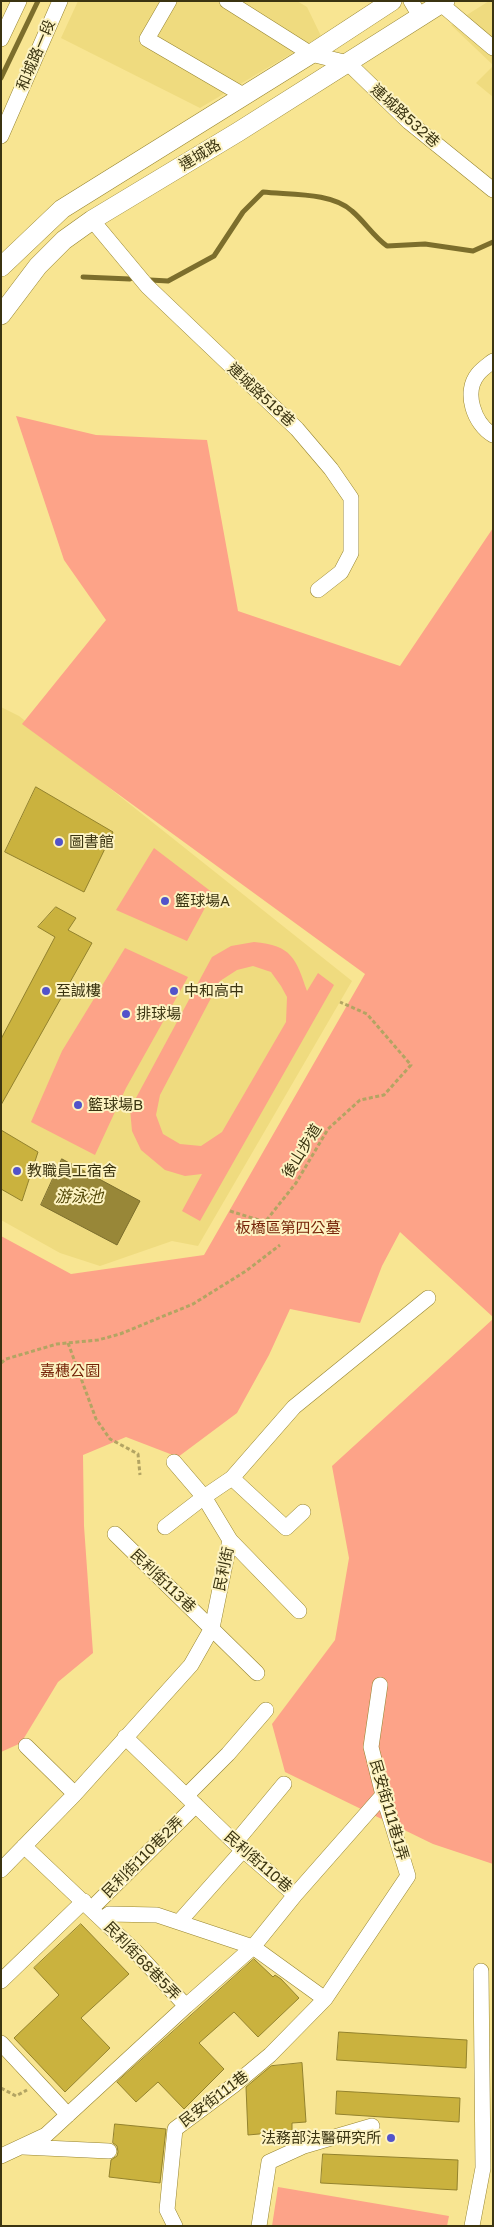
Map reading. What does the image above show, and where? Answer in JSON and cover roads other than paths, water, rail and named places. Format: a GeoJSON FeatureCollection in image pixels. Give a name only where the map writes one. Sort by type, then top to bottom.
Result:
{"type":"FeatureCollection","features":[{"type":"Feature","properties":{"kind":"main road","name":"連城路"},"geometry":{"type":"LineString","coordinates":[[1,267],[62,209],[311,54],[392,1]]}},
{"type":"Feature","properties":{"kind":"main road","name":"連城路"},"geometry":{"type":"LineString","coordinates":[[1,315],[38,266],[64,240],[92,220],[421,18],[443,2]]}},
{"type":"Feature","properties":{"kind":"street"},"geometry":{"type":"LineString","coordinates":[[1,39],[19,1]]}},
{"type":"Feature","properties":{"kind":"street","name":"和城路一段"},"geometry":{"type":"LineString","coordinates":[[1,136],[60,1]]}},
{"type":"Feature","properties":{"kind":"street"},"geometry":{"type":"LineString","coordinates":[[170,1],[147,39],[243,95]]}},
{"type":"Feature","properties":{"kind":"street"},"geometry":{"type":"LineString","coordinates":[[227,1],[311,54],[348,63]]}},
{"type":"Feature","properties":{"kind":"street"},"geometry":{"type":"LineString","coordinates":[[411,1],[421,18]]}},
{"type":"Feature","properties":{"kind":"street"},"geometry":{"type":"LineString","coordinates":[[443,2],[493,48]]}},
{"type":"Feature","properties":{"kind":"street","name":"連城路532巷"},"geometry":{"type":"LineString","coordinates":[[348,63],[409,122],[493,190]]}},
{"type":"Feature","properties":{"kind":"street","name":"連城路518巷"},"geometry":{"type":"LineString","coordinates":[[92,220],[147,286],[296,429],[331,469],[352,498],[351,553],[341,572],[318,590]]}},
{"type":"Feature","properties":{"kind":"street"},"geometry":{"type":"LineString","coordinates":[[493,361],[477,374],[471,393],[473,411],[487,432],[493,435]]}},
{"type":"Feature","properties":{"kind":"street"},"geometry":{"type":"LineString","coordinates":[[165,1527],[232,1478],[294,1407],[428,1298]]}},
{"type":"Feature","properties":{"kind":"street","name":"民利街"},"geometry":{"type":"LineString","coordinates":[[1,1870],[75,1794],[191,1665],[212,1628],[230,1540],[204,1497],[174,1462]]}},
{"type":"Feature","properties":{"kind":"street"},"geometry":{"type":"LineString","coordinates":[[232,1478],[286,1528],[303,1512]]}},
{"type":"Feature","properties":{"kind":"street","name":"民利街113巷"},"geometry":{"type":"LineString","coordinates":[[115,1534],[258,1673]]}},
{"type":"Feature","properties":{"kind":"street"},"geometry":{"type":"LineString","coordinates":[[230,1540],[299,1612]]}},
{"type":"Feature","properties":{"kind":"street","name":"民安街111巷1弄"},"geometry":{"type":"LineString","coordinates":[[325,1999],[408,1876],[383,1795],[371,1747],[380,1686]]}},
{"type":"Feature","properties":{"kind":"street","name":"民利街110巷2弄"},"geometry":{"type":"LineString","coordinates":[[1,1981],[92,1910],[191,1800],[266,1710]]}},
{"type":"Feature","properties":{"kind":"street","name":"民利街110巷"},"geometry":{"type":"LineString","coordinates":[[125,1737],[239,1847],[295,1895],[383,1795]]}},
{"type":"Feature","properties":{"kind":"street"},"geometry":{"type":"LineString","coordinates":[[26,1746],[75,1794]]}},
{"type":"Feature","properties":{"kind":"street"},"geometry":{"type":"LineString","coordinates":[[179,1922],[239,1847],[284,1784]]}},
{"type":"Feature","properties":{"kind":"street","name":"民利街68巷5弄"},"geometry":{"type":"LineString","coordinates":[[1,2156],[46,2135],[186,2006],[92,1910],[24,1846]]}},
{"type":"Feature","properties":{"kind":"street"},"geometry":{"type":"LineString","coordinates":[[186,2006],[254,1947],[295,1895]]}},
{"type":"Feature","properties":{"kind":"street"},"geometry":{"type":"LineString","coordinates":[[92,1910],[109,1914],[157,1915],[254,1947],[325,1999]]}},
{"type":"Feature","properties":{"kind":"street"},"geometry":{"type":"LineString","coordinates":[[472,2226],[483,2168],[480,1971]]}},
{"type":"Feature","properties":{"kind":"street","name":"民安街111巷"},"geometry":{"type":"LineString","coordinates":[[175,2226],[167,2210],[174,2129],[234,2085],[270,2055],[325,1999]]}},
{"type":"Feature","properties":{"kind":"street"},"geometry":{"type":"LineString","coordinates":[[1,2043],[68,2115]]}},
{"type":"Feature","properties":{"kind":"street"},"geometry":{"type":"LineString","coordinates":[[259,2226],[269,2162],[304,2146],[372,2126]]}},
{"type":"Feature","properties":{"kind":"street"},"geometry":{"type":"LineString","coordinates":[[22,2147],[109,2151]]}},
{"type":"Feature","properties":{"kind":"water","name":"游泳池"},"geometry":{"type":"Polygon","coordinates":[[[62,1159],[140,1201],[117,1245],[41,1205],[62,1159]]]}},
{"type":"Feature","properties":{"kind":"waterway"},"geometry":{"type":"LineString","coordinates":[[1,78],[38,1]]}},
{"type":"Feature","properties":{"kind":"waterway"},"geometry":{"type":"LineString","coordinates":[[150,280],[168,281],[214,256],[243,212],[263,192],[297,194],[333,200],[344,205],[357,215],[377,238],[387,246],[425,244],[473,251],[493,242]]}},
{"type":"Feature","properties":{"kind":"waterway"},"geometry":{"type":"LineString","coordinates":[[83,277],[130,279]]}},
{"type":"Feature","properties":{"kind":"place","name":"圖書館"},"geometry":{"type":"Point","coordinates":[59,842]}},
{"type":"Feature","properties":{"kind":"place","name":"籃球場A"},"geometry":{"type":"Point","coordinates":[165,901]}},
{"type":"Feature","properties":{"kind":"place","name":"至誠樓"},"geometry":{"type":"Point","coordinates":[46,991]}},
{"type":"Feature","properties":{"kind":"place","name":"中和高中"},"geometry":{"type":"Point","coordinates":[174,991]}},
{"type":"Feature","properties":{"kind":"place","name":"排球場"},"geometry":{"type":"Point","coordinates":[126,1014]}},
{"type":"Feature","properties":{"kind":"place","name":"籃球場B"},"geometry":{"type":"Point","coordinates":[78,1105]}},
{"type":"Feature","properties":{"kind":"place","name":"教職員工宿舍"},"geometry":{"type":"Point","coordinates":[17,1171]}},
{"type":"Feature","properties":{"kind":"place","name":"法務部法醫研究所"},"geometry":{"type":"Point","coordinates":[391,2138]}},
{"type":"Feature","properties":{"kind":"park label","name":"板橋區第四公墓"},"geometry":{"type":"Point","coordinates":[288,1228]}},
{"type":"Feature","properties":{"kind":"park label","name":"嘉穗公園"},"geometry":{"type":"Point","coordinates":[70,1371]}}]}
